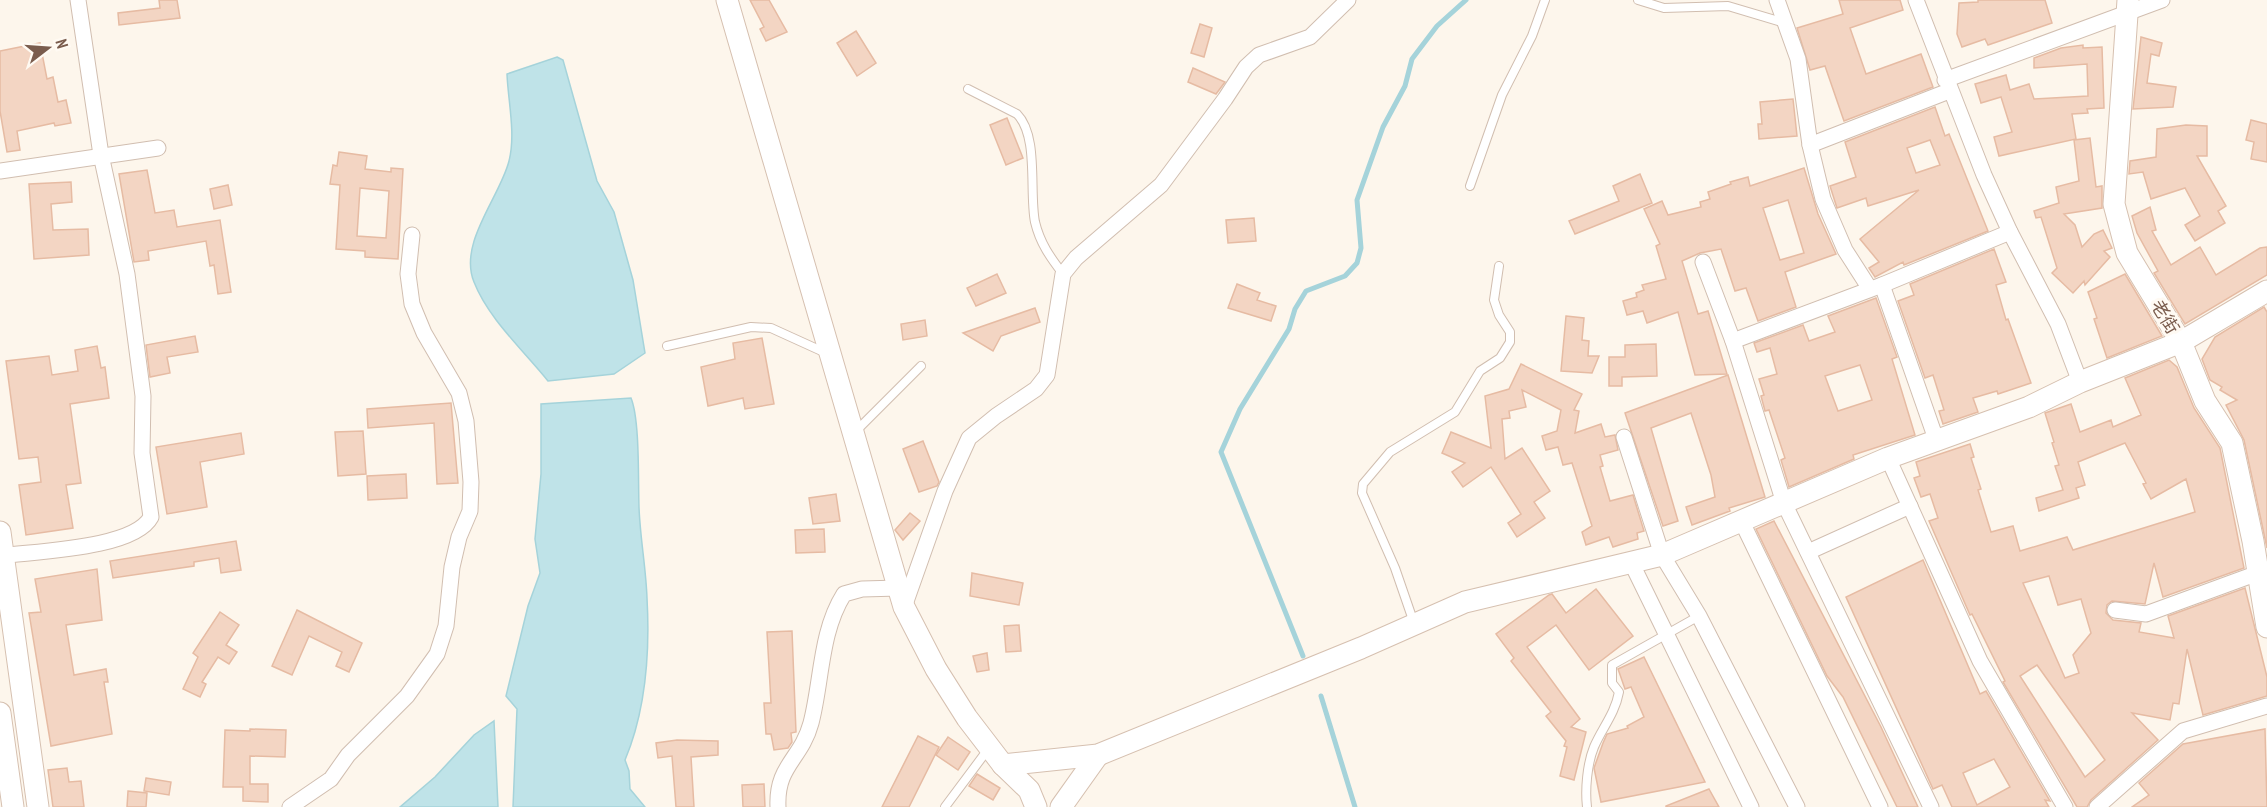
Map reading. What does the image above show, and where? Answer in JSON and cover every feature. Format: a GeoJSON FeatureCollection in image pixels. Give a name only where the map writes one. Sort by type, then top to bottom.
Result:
{"type":"FeatureCollection","features":[{"type":"Feature","properties":{"kind":"main road"},"geometry":{"type":"LineString","coordinates":[[727,0],[901,597],[936,669],[989,747],[1003,765],[1029,790],[1036,807]]}},
{"type":"Feature","properties":{"kind":"main road","name":"老街"},"geometry":{"type":"LineString","coordinates":[[2127,7],[2114,204],[2127,253],[2181,342],[2205,401],[2232,443],[2267,627]]}},
{"type":"Feature","properties":{"kind":"main road"},"geometry":{"type":"LineString","coordinates":[[1003,765],[1098,755],[1465,602],[1662,555],[1888,458],[2029,407],[2080,382],[2181,342],[2267,291]]}},
{"type":"Feature","properties":{"kind":"main road"},"geometry":{"type":"LineString","coordinates":[[0,532],[38,807]]}},
{"type":"Feature","properties":{"kind":"main road"},"geometry":{"type":"LineString","coordinates":[[0,713],[13,807]]}},
{"type":"Feature","properties":{"kind":"main road"},"geometry":{"type":"LineString","coordinates":[[1061,807],[1098,755]]}},
{"type":"Feature","properties":{"kind":"street"},"geometry":{"type":"LineString","coordinates":[[2,556],[115,540],[135,534],[146,526],[151,517],[142,453],[143,396],[127,274],[101,155],[78,0]]}},
{"type":"Feature","properties":{"kind":"street"},"geometry":{"type":"LineString","coordinates":[[778,807],[777,786],[788,765],[802,746],[811,723],[819,669],[837,604],[844,594],[862,589],[901,597],[969,438],[996,416],[1036,389],[1047,375],[1063,274],[1076,258],[1161,185],[1246,67],[1259,55],[1310,37],[1348,0]]}},
{"type":"Feature","properties":{"kind":"street"},"geometry":{"type":"LineString","coordinates":[[1777,0],[1798,59],[1810,145],[1823,199],[1845,250],[1876,287],[1937,442]]}},
{"type":"Feature","properties":{"kind":"street"},"geometry":{"type":"LineString","coordinates":[[1916,0],[1947,86],[2010,232],[2058,324],[2080,382]]}},
{"type":"Feature","properties":{"kind":"street"},"geometry":{"type":"LineString","coordinates":[[1810,145],[2127,7],[2162,0]]}},
{"type":"Feature","properties":{"kind":"street"},"geometry":{"type":"LineString","coordinates":[[0,171],[158,148]]}},
{"type":"Feature","properties":{"kind":"street"},"geometry":{"type":"LineString","coordinates":[[1733,341],[1876,287],[2010,232]]}},
{"type":"Feature","properties":{"kind":"street"},"geometry":{"type":"LineString","coordinates":[[290,807],[331,779],[348,755],[407,696],[437,654],[446,626],[452,567],[459,537],[470,511],[471,482],[467,431],[459,393],[424,333],[412,304],[408,274],[412,235]]}},
{"type":"Feature","properties":{"kind":"street"},"geometry":{"type":"LineString","coordinates":[[1703,262],[1733,341],[1784,503],[1931,807]]}},
{"type":"Feature","properties":{"kind":"street"},"geometry":{"type":"LineString","coordinates":[[1624,436],[1662,555],[1699,616],[1797,807]]}},
{"type":"Feature","properties":{"kind":"street"},"geometry":{"type":"LineString","coordinates":[[1888,458],[1980,661],[2065,807]]}},
{"type":"Feature","properties":{"kind":"street"},"geometry":{"type":"LineString","coordinates":[[1808,552],[1910,506]]}},
{"type":"Feature","properties":{"kind":"street"},"geometry":{"type":"LineString","coordinates":[[1742,522],[1880,807]]}},
{"type":"Feature","properties":{"kind":"street"},"geometry":{"type":"LineString","coordinates":[[1631,562],[1751,807]]}},
{"type":"Feature","properties":{"kind":"street"},"geometry":{"type":"LineString","coordinates":[[2115,610],[2146,614],[2258,573]]}},
{"type":"Feature","properties":{"kind":"street"},"geometry":{"type":"LineString","coordinates":[[2097,807],[2183,731],[2267,706]]}},
{"type":"Feature","properties":{"kind":"lane"},"geometry":{"type":"LineString","coordinates":[[1470,186],[1502,95],[1532,36],[1545,0]]}},
{"type":"Feature","properties":{"kind":"lane"},"geometry":{"type":"LineString","coordinates":[[1638,0],[1664,8],[1728,6],[1787,24]]}},
{"type":"Feature","properties":{"kind":"lane"},"geometry":{"type":"LineString","coordinates":[[968,89],[1017,114],[1023,120],[1028,135],[1035,219],[1042,247],[1063,274]]}},
{"type":"Feature","properties":{"kind":"lane"},"geometry":{"type":"LineString","coordinates":[[1414,625],[1395,568],[1362,493],[1364,484],[1390,452],[1455,412],[1480,371],[1500,358],[1510,342],[1510,332],[1499,315],[1494,300],[1499,266]]}},
{"type":"Feature","properties":{"kind":"lane"},"geometry":{"type":"LineString","coordinates":[[667,346],[751,327],[761,327],[771,328],[831,356]]}},
{"type":"Feature","properties":{"kind":"lane"},"geometry":{"type":"LineString","coordinates":[[854,433],[921,366]]}},
{"type":"Feature","properties":{"kind":"lane"},"geometry":{"type":"LineString","coordinates":[[1587,807],[1585,794],[1594,748],[1618,700],[1619,692],[1612,683],[1612,665],[1699,616]]}},
{"type":"Feature","properties":{"kind":"lane"},"geometry":{"type":"LineString","coordinates":[[945,807],[989,747]]}},
{"type":"Feature","properties":{"kind":"water"},"geometry":{"type":"Polygon","coordinates":[[[557,57],[563,60],[597,181],[614,212],[633,280],[645,353],[614,374],[548,381],[507,333],[480,295],[474,282],[471,252],[482,220],[509,161],[512,129],[507,74],[557,57]]]}},
{"type":"Feature","properties":{"kind":"water"},"geometry":{"type":"Polygon","coordinates":[[[631,398],[637,435],[639,507],[648,639],[642,701],[625,760],[629,771],[630,789],[645,807],[513,807],[517,709],[506,696],[528,606],[540,573],[535,539],[541,474],[541,404],[631,398]]]}},
{"type":"Feature","properties":{"kind":"water"},"geometry":{"type":"Polygon","coordinates":[[[494,721],[498,807],[400,807],[435,777],[474,735],[494,721]]]}},
{"type":"Feature","properties":{"kind":"building"},"geometry":{"type":"Polygon","coordinates":[[[159,0],[177,0],[180,18],[119,25],[118,13],[160,8],[159,0]]]}},
{"type":"Feature","properties":{"kind":"building"},"geometry":{"type":"Polygon","coordinates":[[[750,0],[769,0],[787,32],[766,41],[760,29],[764,27],[750,0]]]}},
{"type":"Feature","properties":{"kind":"building"},"geometry":{"type":"Polygon","coordinates":[[[1839,0],[1900,0],[1903,10],[1850,28],[1866,74],[1921,54],[1933,87],[1844,121],[1825,66],[1810,70],[1797,28],[1843,14],[1839,0]]]}},
{"type":"Feature","properties":{"kind":"building"},"geometry":{"type":"Polygon","coordinates":[[[1978,0],[2045,0],[2052,23],[1988,45],[1985,39],[1962,47],[1957,34],[1959,3],[1978,2],[1978,0]]]}},
{"type":"Feature","properties":{"kind":"building"},"geometry":{"type":"Polygon","coordinates":[[[1200,24],[1212,28],[1204,57],[1191,53],[1200,24]]]}},
{"type":"Feature","properties":{"kind":"building"},"geometry":{"type":"Polygon","coordinates":[[[856,31],[876,63],[857,76],[837,43],[856,31]]]}},
{"type":"Feature","properties":{"kind":"building"},"geometry":{"type":"Polygon","coordinates":[[[2141,37],[2162,43],[2159,56],[2151,54],[2147,83],[2176,87],[2173,107],[2133,109],[2141,37]]]}},
{"type":"Feature","properties":{"kind":"building"},"geometry":{"type":"Polygon","coordinates":[[[40,43],[47,79],[53,77],[58,102],[66,100],[71,123],[55,126],[54,123],[17,131],[20,150],[7,152],[0,111],[0,51],[40,43]]]}},
{"type":"Feature","properties":{"kind":"building"},"geometry":{"type":"Polygon","coordinates":[[[2083,45],[2083,48],[2102,47],[2104,108],[2087,109],[2088,113],[2072,114],[2076,139],[1999,156],[1994,137],[2012,132],[2001,97],[1981,103],[1975,84],[2006,75],[2010,90],[2029,84],[2034,99],[2088,96],[2087,64],[2034,68],[2034,58],[2061,48],[2083,45]]]}},
{"type":"Feature","properties":{"kind":"building"},"geometry":{"type":"Polygon","coordinates":[[[1193,68],[1225,82],[1216,94],[1188,82],[1193,68]]]}},
{"type":"Feature","properties":{"kind":"building"},"geometry":{"type":"Polygon","coordinates":[[[1793,99],[1797,136],[1759,139],[1758,124],[1762,124],[1760,102],[1793,99]]]}},
{"type":"Feature","properties":{"kind":"building"},"geometry":{"type":"Polygon","coordinates":[[[1935,107],[1945,136],[1949,134],[1988,231],[1904,265],[1903,262],[1875,277],[1869,268],[1879,262],[1860,239],[1919,190],[1868,206],[1866,198],[1837,208],[1830,186],[1856,177],[1845,142],[1935,107]],[[1930,140],[1907,148],[1916,173],[1940,165],[1930,140]]]}},
{"type":"Feature","properties":{"kind":"building"},"geometry":{"type":"Polygon","coordinates":[[[1007,118],[1023,158],[1006,165],[990,125],[1007,118]]]}},
{"type":"Feature","properties":{"kind":"building"},"geometry":{"type":"Polygon","coordinates":[[[2251,120],[2267,124],[2267,162],[2251,159],[2254,142],[2246,140],[2251,120]]]}},
{"type":"Feature","properties":{"kind":"building"},"geometry":{"type":"Polygon","coordinates":[[[2186,125],[2207,126],[2207,156],[2197,156],[2226,206],[2218,211],[2225,223],[2195,241],[2185,225],[2200,216],[2185,188],[2151,199],[2143,172],[2129,174],[2130,161],[2156,157],[2157,129],[2186,125]]]}},
{"type":"Feature","properties":{"kind":"building"},"geometry":{"type":"Polygon","coordinates":[[[2090,138],[2096,187],[2102,186],[2102,208],[2064,214],[2075,225],[2082,247],[2094,234],[2103,230],[2112,248],[2104,251],[2110,257],[2085,285],[2084,281],[2073,293],[2052,273],[2057,268],[2041,217],[2036,218],[2034,211],[2059,203],[2056,187],[2079,181],[2074,140],[2090,138]]]}},
{"type":"Feature","properties":{"kind":"building"},"geometry":{"type":"Polygon","coordinates":[[[339,152],[367,156],[365,169],[391,172],[391,168],[403,169],[398,259],[365,257],[365,251],[336,249],[340,185],[330,184],[333,165],[337,166],[339,152]],[[360,188],[357,236],[386,238],[389,191],[360,188]]]}},
{"type":"Feature","properties":{"kind":"building"},"geometry":{"type":"Polygon","coordinates":[[[1804,168],[1818,214],[1836,254],[1785,272],[1796,307],[1758,321],[1746,288],[1735,291],[1721,249],[1700,253],[1682,261],[1698,314],[1708,311],[1727,374],[1695,375],[1678,312],[1647,323],[1643,311],[1627,315],[1623,301],[1637,297],[1636,293],[1644,290],[1642,285],[1666,279],[1656,246],[1660,244],[1644,209],[1662,201],[1668,215],[1701,207],[1700,202],[1710,199],[1708,192],[1731,184],[1730,182],[1748,177],[1750,186],[1804,168]],[[1788,200],[1763,208],[1780,260],[1804,253],[1788,200]]]}},
{"type":"Feature","properties":{"kind":"building"},"geometry":{"type":"Polygon","coordinates":[[[147,170],[155,213],[174,210],[177,227],[220,220],[231,292],[218,294],[214,265],[210,266],[206,241],[148,251],[149,260],[134,262],[119,174],[147,170]]]}},
{"type":"Feature","properties":{"kind":"building"},"geometry":{"type":"Polygon","coordinates":[[[1640,174],[1652,203],[1575,234],[1569,221],[1619,201],[1613,186],[1640,174]]]}},
{"type":"Feature","properties":{"kind":"building"},"geometry":{"type":"Polygon","coordinates":[[[71,182],[72,202],[51,204],[53,230],[88,229],[89,255],[34,259],[29,184],[71,182]]]}},
{"type":"Feature","properties":{"kind":"building"},"geometry":{"type":"Polygon","coordinates":[[[228,185],[232,205],[214,209],[210,189],[228,185]]]}},
{"type":"Feature","properties":{"kind":"building"},"geometry":{"type":"Polygon","coordinates":[[[2150,207],[2156,230],[2152,231],[2171,265],[2200,247],[2216,275],[2260,248],[2267,247],[2267,275],[2185,324],[2154,273],[2158,271],[2137,233],[2132,216],[2150,207]]]}},
{"type":"Feature","properties":{"kind":"building"},"geometry":{"type":"Polygon","coordinates":[[[1254,218],[1256,241],[1228,243],[1226,220],[1254,218]]]}},
{"type":"Feature","properties":{"kind":"building"},"geometry":{"type":"Polygon","coordinates":[[[1994,249],[2006,282],[1996,285],[2006,320],[2008,319],[2031,383],[1998,394],[1997,391],[1973,398],[1978,412],[1943,424],[1939,411],[1944,410],[1933,375],[1925,378],[1898,301],[1914,295],[1910,284],[1994,249]]]}},
{"type":"Feature","properties":{"kind":"building"},"geometry":{"type":"Polygon","coordinates":[[[997,274],[1006,293],[976,306],[967,288],[997,274]]]}},
{"type":"Feature","properties":{"kind":"building"},"geometry":{"type":"Polygon","coordinates":[[[2125,274],[2162,336],[2107,358],[2088,292],[2125,274]]]}},
{"type":"Feature","properties":{"kind":"building"},"geometry":{"type":"Polygon","coordinates":[[[1237,284],[1260,293],[1257,300],[1276,306],[1271,321],[1228,308],[1237,284]]]}},
{"type":"Feature","properties":{"kind":"building"},"geometry":{"type":"Polygon","coordinates":[[[1876,298],[1897,357],[1892,359],[1915,435],[1853,455],[1854,459],[1789,487],[1781,460],[1785,458],[1769,410],[1765,411],[1761,396],[1764,395],[1759,379],[1777,374],[1770,348],[1757,352],[1754,343],[1803,325],[1809,341],[1835,332],[1828,316],[1876,298]],[[1860,365],[1825,376],[1838,411],[1872,400],[1860,365]]]}},
{"type":"Feature","properties":{"kind":"building"},"geometry":{"type":"Polygon","coordinates":[[[2264,307],[2267,312],[2267,548],[2244,440],[2226,405],[2237,400],[2220,390],[2222,387],[2210,380],[2202,359],[2215,337],[2264,307]]]}},
{"type":"Feature","properties":{"kind":"building"},"geometry":{"type":"Polygon","coordinates":[[[1035,308],[1040,322],[1001,336],[993,351],[963,333],[1035,308]]]}},
{"type":"Feature","properties":{"kind":"building"},"geometry":{"type":"Polygon","coordinates":[[[1566,316],[1584,318],[1582,340],[1589,341],[1588,356],[1599,356],[1592,373],[1561,371],[1566,316]]]}},
{"type":"Feature","properties":{"kind":"building"},"geometry":{"type":"Polygon","coordinates":[[[925,320],[927,336],[903,340],[901,324],[925,320]]]}},
{"type":"Feature","properties":{"kind":"building"},"geometry":{"type":"Polygon","coordinates":[[[195,336],[198,352],[167,357],[170,373],[150,377],[146,345],[195,336]]]}},
{"type":"Feature","properties":{"kind":"building"},"geometry":{"type":"Polygon","coordinates":[[[762,338],[774,404],[745,409],[743,398],[708,406],[701,367],[735,359],[733,343],[762,338]]]}},
{"type":"Feature","properties":{"kind":"building"},"geometry":{"type":"Polygon","coordinates":[[[1656,344],[1657,376],[1622,377],[1622,386],[1609,386],[1609,357],[1625,357],[1625,345],[1656,344]]]}},
{"type":"Feature","properties":{"kind":"building"},"geometry":{"type":"Polygon","coordinates":[[[97,346],[101,368],[105,367],[109,398],[70,404],[81,483],[66,485],[73,528],[26,535],[19,485],[41,482],[38,457],[19,459],[6,361],[49,356],[52,375],[78,371],[75,350],[97,346]]]}},
{"type":"Feature","properties":{"kind":"building"},"geometry":{"type":"Polygon","coordinates":[[[2169,360],[2177,367],[2194,408],[2220,448],[2244,568],[2163,597],[2154,563],[2145,604],[2112,601],[2107,605],[2106,613],[2113,620],[2141,623],[2139,632],[2174,638],[2168,616],[2245,588],[2267,677],[2267,696],[2203,715],[2187,649],[2179,704],[2173,703],[2170,720],[2132,713],[2158,740],[2091,800],[2087,807],[2077,807],[2003,682],[2005,681],[1972,614],[1970,615],[1929,521],[1938,518],[1930,494],[1921,497],[1914,478],[1920,476],[1916,462],[1970,444],[1974,457],[1971,458],[1981,489],[1978,490],[1991,532],[2013,526],[2020,551],[2067,537],[2073,550],[2195,512],[2186,479],[2151,499],[2143,484],[2146,483],[2125,443],[2078,462],[2085,485],[2076,488],[2079,498],[2039,511],[2036,498],[2063,490],[2055,466],[2059,465],[2045,413],[2071,404],[2080,432],[2111,420],[2113,427],[2141,415],[2125,378],[2169,360]],[[2049,576],[2023,583],[2065,678],[2079,673],[2073,655],[2091,633],[2081,599],[2058,605],[2049,576]],[[2037,665],[2020,676],[2085,777],[2105,760],[2037,665]]]}},
{"type":"Feature","properties":{"kind":"building"},"geometry":{"type":"Polygon","coordinates":[[[1521,364],[1582,394],[1574,410],[1579,411],[1575,433],[1601,424],[1605,437],[1615,435],[1618,450],[1600,455],[1603,466],[1600,467],[1610,501],[1633,495],[1644,531],[1637,533],[1638,539],[1613,547],[1609,537],[1586,545],[1582,532],[1592,526],[1572,463],[1563,465],[1558,447],[1546,450],[1542,436],[1557,431],[1561,410],[1522,390],[1526,407],[1509,411],[1510,418],[1502,419],[1505,459],[1522,448],[1550,491],[1534,502],[1545,518],[1517,537],[1508,523],[1521,514],[1491,467],[1463,487],[1452,472],[1465,463],[1442,453],[1451,432],[1491,448],[1485,396],[1509,389],[1521,364]]]}},
{"type":"Feature","properties":{"kind":"building"},"geometry":{"type":"Polygon","coordinates":[[[1728,375],[1765,497],[1729,508],[1730,511],[1692,525],[1686,507],[1715,497],[1711,475],[1691,413],[1651,428],[1678,521],[1663,526],[1625,413],[1728,375]]]}},
{"type":"Feature","properties":{"kind":"building"},"geometry":{"type":"Polygon","coordinates":[[[451,403],[458,483],[437,484],[434,423],[368,428],[367,409],[451,403]]]}},
{"type":"Feature","properties":{"kind":"building"},"geometry":{"type":"Polygon","coordinates":[[[363,431],[366,474],[338,476],[335,432],[363,431]]]}},
{"type":"Feature","properties":{"kind":"building"},"geometry":{"type":"Polygon","coordinates":[[[241,433],[244,454],[200,462],[207,507],[167,514],[156,447],[241,433]]]}},
{"type":"Feature","properties":{"kind":"building"},"geometry":{"type":"Polygon","coordinates":[[[923,441],[939,482],[937,486],[919,492],[903,449],[923,441]]]}},
{"type":"Feature","properties":{"kind":"building"},"geometry":{"type":"Polygon","coordinates":[[[406,474],[407,498],[368,500],[367,476],[406,474]]]}},
{"type":"Feature","properties":{"kind":"building"},"geometry":{"type":"Polygon","coordinates":[[[836,494],[840,521],[813,524],[809,498],[836,494]]]}},
{"type":"Feature","properties":{"kind":"building"},"geometry":{"type":"Polygon","coordinates":[[[910,513],[920,521],[903,540],[895,530],[910,513]]]}},
{"type":"Feature","properties":{"kind":"building"},"geometry":{"type":"Polygon","coordinates":[[[1774,521],[1881,727],[1918,807],[1897,807],[1843,697],[1827,676],[1756,529],[1774,521]]]}},
{"type":"Feature","properties":{"kind":"building"},"geometry":{"type":"Polygon","coordinates":[[[824,529],[825,552],[796,553],[795,530],[824,529]]]}},
{"type":"Feature","properties":{"kind":"building"},"geometry":{"type":"Polygon","coordinates":[[[236,541],[241,570],[221,573],[219,558],[194,562],[194,566],[113,578],[110,561],[236,541]]]}},
{"type":"Feature","properties":{"kind":"building"},"geometry":{"type":"Polygon","coordinates":[[[1923,560],[1980,694],[1986,691],[2050,801],[2045,800],[2049,807],[1952,807],[1942,785],[1933,789],[1846,597],[1923,560]],[[1994,759],[1963,773],[1977,805],[2010,787],[1994,759]]]}},
{"type":"Feature","properties":{"kind":"building"},"geometry":{"type":"Polygon","coordinates":[[[97,569],[102,620],[66,625],[74,675],[106,669],[108,682],[104,682],[112,734],[51,746],[29,613],[41,612],[35,579],[97,569]]]}},
{"type":"Feature","properties":{"kind":"building"},"geometry":{"type":"Polygon","coordinates":[[[972,573],[1023,583],[1019,605],[970,596],[972,573]]]}},
{"type":"Feature","properties":{"kind":"building"},"geometry":{"type":"Polygon","coordinates":[[[1596,589],[1633,636],[1589,670],[1556,625],[1527,647],[1580,719],[1571,727],[1586,732],[1574,780],[1560,776],[1567,747],[1564,746],[1566,741],[1546,716],[1551,712],[1511,661],[1514,658],[1496,634],[1549,595],[1552,594],[1566,613],[1596,589]]]}},
{"type":"Feature","properties":{"kind":"building"},"geometry":{"type":"Polygon","coordinates":[[[297,610],[362,643],[349,672],[336,666],[342,652],[309,636],[292,675],[272,666],[297,610]]]}},
{"type":"Feature","properties":{"kind":"building"},"geometry":{"type":"Polygon","coordinates":[[[220,612],[239,625],[226,645],[237,652],[229,664],[218,657],[202,682],[206,684],[200,697],[183,689],[198,657],[193,653],[220,612]]]}},
{"type":"Feature","properties":{"kind":"building"},"geometry":{"type":"Polygon","coordinates":[[[1019,625],[1021,651],[1006,652],[1004,626],[1019,625]]]}},
{"type":"Feature","properties":{"kind":"building"},"geometry":{"type":"Polygon","coordinates":[[[792,631],[796,732],[791,733],[792,742],[788,748],[774,750],[771,734],[766,734],[764,703],[771,703],[767,632],[792,631]]]}},
{"type":"Feature","properties":{"kind":"building"},"geometry":{"type":"Polygon","coordinates":[[[987,653],[989,670],[977,672],[973,656],[987,653]]]}},
{"type":"Feature","properties":{"kind":"building"},"geometry":{"type":"Polygon","coordinates":[[[1644,657],[1705,782],[1601,802],[1594,768],[1607,734],[1628,728],[1627,726],[1644,717],[1631,687],[1625,689],[1618,669],[1644,657]]]}},
{"type":"Feature","properties":{"kind":"building"},"geometry":{"type":"Polygon","coordinates":[[[250,729],[286,730],[285,757],[250,756],[250,784],[268,784],[268,802],[243,801],[243,787],[223,787],[225,730],[250,731],[250,729]]]}},
{"type":"Feature","properties":{"kind":"building"},"geometry":{"type":"Polygon","coordinates":[[[2265,729],[2267,807],[2132,807],[2149,795],[2139,783],[2183,744],[2265,729]]]}},
{"type":"Feature","properties":{"kind":"building"},"geometry":{"type":"Polygon","coordinates":[[[918,736],[939,747],[909,807],[882,807],[918,736]]]}},
{"type":"Feature","properties":{"kind":"building"},"geometry":{"type":"Polygon","coordinates":[[[948,737],[970,752],[958,770],[936,755],[948,737]]]}},
{"type":"Feature","properties":{"kind":"building"},"geometry":{"type":"Polygon","coordinates":[[[677,740],[718,741],[718,755],[691,757],[694,807],[676,807],[672,756],[658,758],[656,743],[677,740]]]}},
{"type":"Feature","properties":{"kind":"building"},"geometry":{"type":"Polygon","coordinates":[[[67,768],[69,782],[81,781],[84,807],[53,807],[48,770],[67,768]]]}},
{"type":"Feature","properties":{"kind":"building"},"geometry":{"type":"Polygon","coordinates":[[[977,774],[1000,788],[993,800],[969,786],[977,774]]]}},
{"type":"Feature","properties":{"kind":"building"},"geometry":{"type":"Polygon","coordinates":[[[146,778],[171,782],[169,795],[144,791],[146,778]]]}},
{"type":"Feature","properties":{"kind":"building"},"geometry":{"type":"Polygon","coordinates":[[[764,784],[765,807],[743,807],[742,785],[764,784]]]}},
{"type":"Feature","properties":{"kind":"building"},"geometry":{"type":"Polygon","coordinates":[[[1709,789],[1719,807],[1666,807],[1666,806],[1709,789]]]}},
{"type":"Feature","properties":{"kind":"building"},"geometry":{"type":"Polygon","coordinates":[[[128,791],[147,793],[146,807],[127,807],[128,791]]]}},
{"type":"Feature","properties":{"kind":"waterway"},"geometry":{"type":"LineString","coordinates":[[1303,656],[1221,452],[1240,409],[1289,329],[1295,309],[1306,291],[1345,276],[1357,263],[1361,248],[1357,200],[1383,127],[1405,86],[1412,59],[1437,26],[1466,0]]}},
{"type":"Feature","properties":{"kind":"waterway"},"geometry":{"type":"LineString","coordinates":[[1321,696],[1355,807]]}}]}
